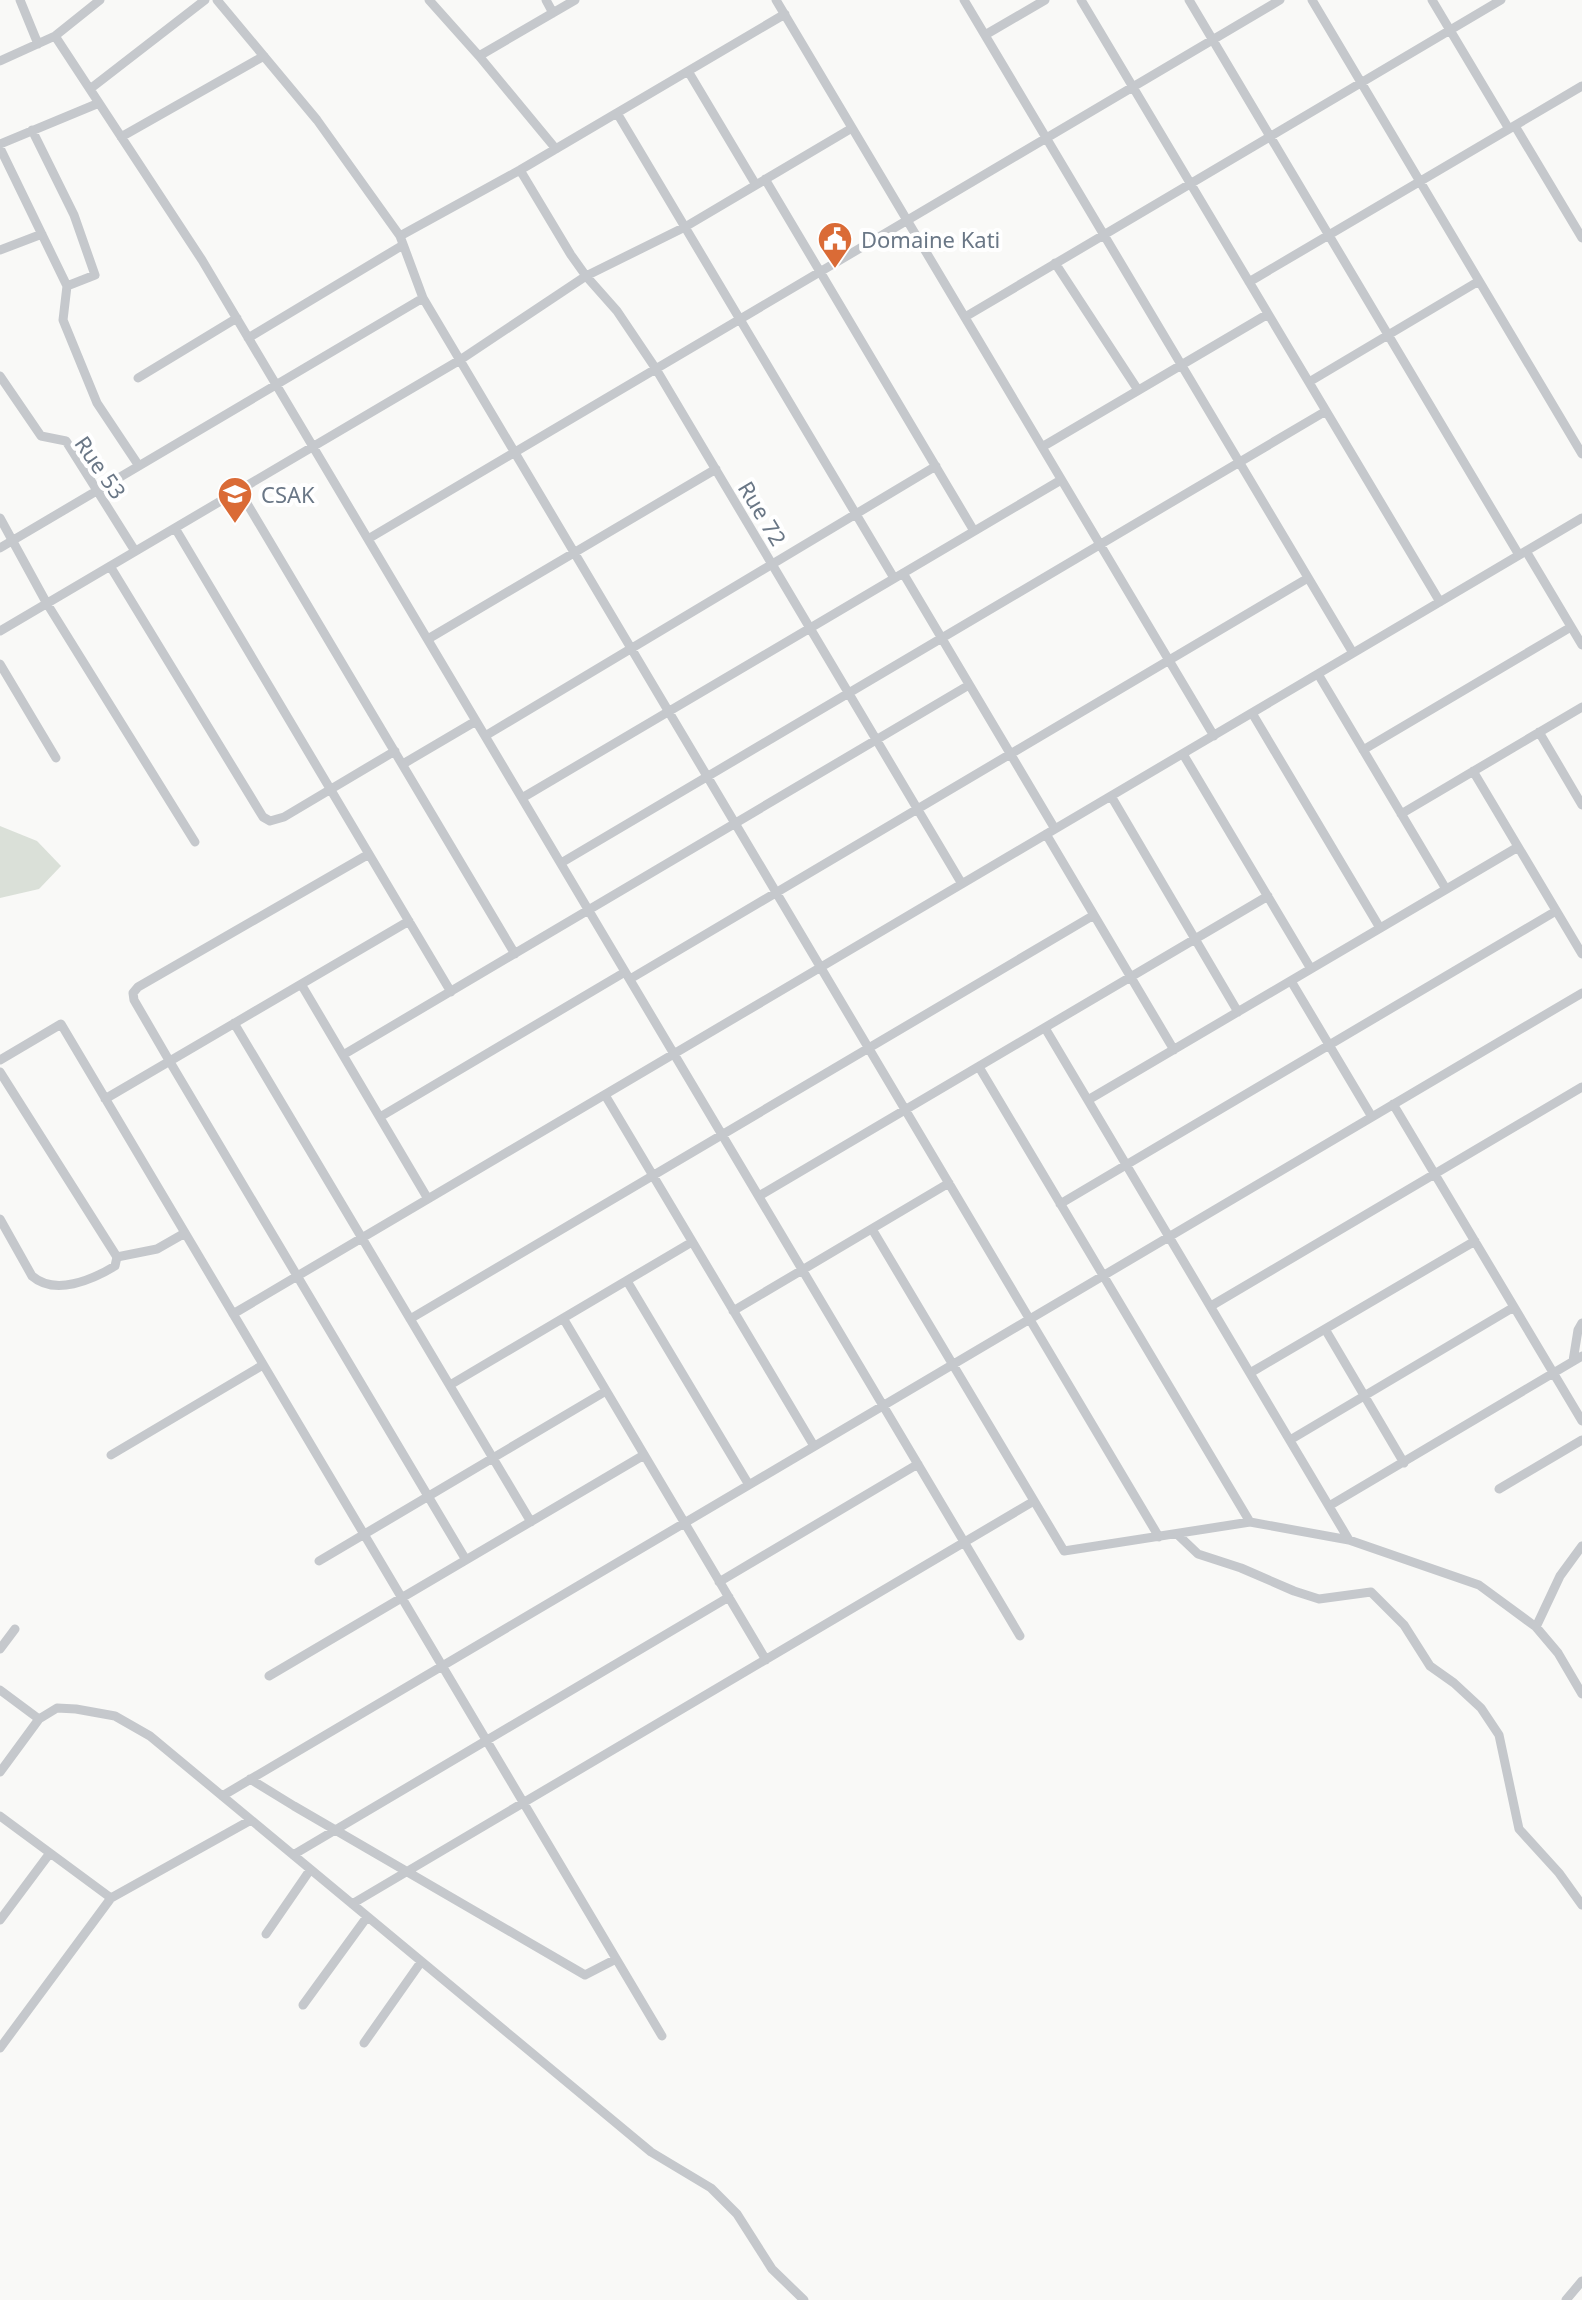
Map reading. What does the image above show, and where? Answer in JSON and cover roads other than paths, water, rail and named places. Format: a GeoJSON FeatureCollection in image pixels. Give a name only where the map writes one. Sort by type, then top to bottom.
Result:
{"type":"FeatureCollection","features":[{"type":"Feature","properties":{"kind":"street"},"geometry":{"type":"LineString","coordinates":[[20,0],[38,44]]}},
{"type":"Feature","properties":{"kind":"street"},"geometry":{"type":"LineString","coordinates":[[0,61],[55,36],[100,0]]}},
{"type":"Feature","properties":{"kind":"street"},"geometry":{"type":"LineString","coordinates":[[90,89],[205,0]]}},
{"type":"Feature","properties":{"kind":"street"},"geometry":{"type":"LineString","coordinates":[[217,0],[317,120],[402,240],[423,298],[1159,1537]]}},
{"type":"Feature","properties":{"kind":"street"},"geometry":{"type":"LineString","coordinates":[[429,0],[556,149]]}},
{"type":"Feature","properties":{"kind":"street"},"geometry":{"type":"LineString","coordinates":[[546,0],[553,13]]}},
{"type":"Feature","properties":{"kind":"street"},"geometry":{"type":"LineString","coordinates":[[479,56],[575,0]]}},
{"type":"Feature","properties":{"kind":"street"},"geometry":{"type":"LineString","coordinates":[[776,0],[1214,736]]}},
{"type":"Feature","properties":{"kind":"street"},"geometry":{"type":"LineString","coordinates":[[964,0],[1353,653]]}},
{"type":"Feature","properties":{"kind":"street"},"geometry":{"type":"LineString","coordinates":[[985,35],[1045,0]]}},
{"type":"Feature","properties":{"kind":"street"},"geometry":{"type":"LineString","coordinates":[[1081,0],[1440,602]]}},
{"type":"Feature","properties":{"kind":"street"},"geometry":{"type":"LineString","coordinates":[[1189,0],[1388,335],[1582,645]]}},
{"type":"Feature","properties":{"kind":"street"},"geometry":{"type":"LineString","coordinates":[[368,539],[1280,0]]}},
{"type":"Feature","properties":{"kind":"street"},"geometry":{"type":"LineString","coordinates":[[1312,0],[1582,454]]}},
{"type":"Feature","properties":{"kind":"street"},"geometry":{"type":"LineString","coordinates":[[1432,0],[1582,238]]}},
{"type":"Feature","properties":{"kind":"street"},"geometry":{"type":"LineString","coordinates":[[965,317],[1501,0]]}},
{"type":"Feature","properties":{"kind":"street"},"geometry":{"type":"LineString","coordinates":[[248,338],[402,240],[785,14]]}},
{"type":"Feature","properties":{"kind":"street"},"geometry":{"type":"LineString","coordinates":[[55,36],[237,318],[1020,1636]]}},
{"type":"Feature","properties":{"kind":"street"},"geometry":{"type":"LineString","coordinates":[[121,137],[264,56]]}},
{"type":"Feature","properties":{"kind":"street"},"geometry":{"type":"LineString","coordinates":[[688,71],[820,272],[974,531]]}},
{"type":"Feature","properties":{"kind":"street"},"geometry":{"type":"LineString","coordinates":[[1249,282],[1582,86]]}},
{"type":"Feature","properties":{"kind":"street"},"geometry":{"type":"LineString","coordinates":[[99,103],[0,146],[67,286],[63,320],[97,403],[139,466]]}},
{"type":"Feature","properties":{"kind":"street"},"geometry":{"type":"LineString","coordinates":[[617,113],[856,514],[941,638],[969,685],[1010,754],[1094,915],[1174,1050]]}},
{"type":"Feature","properties":{"kind":"street"},"geometry":{"type":"LineString","coordinates":[[0,631],[460,360],[586,276],[685,227],[852,128]]}},
{"type":"Feature","properties":{"kind":"street"},"geometry":{"type":"LineString","coordinates":[[32,130],[74,215],[95,275],[67,286]]}},
{"type":"Feature","properties":{"kind":"street","name":"Rue 72"},"geometry":{"type":"LineString","coordinates":[[520,170],[586,276],[617,311],[656,369],[962,884]]}},
{"type":"Feature","properties":{"kind":"street"},"geometry":{"type":"LineString","coordinates":[[0,250],[42,234]]}},
{"type":"Feature","properties":{"kind":"street"},"geometry":{"type":"LineString","coordinates":[[1055,263],[1138,390]]}},
{"type":"Feature","properties":{"kind":"street"},"geometry":{"type":"LineString","coordinates":[[1309,382],[1479,281]]}},
{"type":"Feature","properties":{"kind":"street"},"geometry":{"type":"LineString","coordinates":[[0,548],[423,298]]}},
{"type":"Feature","properties":{"kind":"street"},"geometry":{"type":"LineString","coordinates":[[1042,447],[1268,314]]}},
{"type":"Feature","properties":{"kind":"street"},"geometry":{"type":"LineString","coordinates":[[138,378],[237,318]]}},
{"type":"Feature","properties":{"kind":"street","name":"Rue 53"},"geometry":{"type":"LineString","coordinates":[[0,376],[41,436],[66,441],[135,551]]}},
{"type":"Feature","properties":{"kind":"street"},"geometry":{"type":"LineString","coordinates":[[561,863],[1326,411]]}},
{"type":"Feature","properties":{"kind":"street"},"geometry":{"type":"LineString","coordinates":[[485,736],[936,466]]}},
{"type":"Feature","properties":{"kind":"street"},"geometry":{"type":"LineString","coordinates":[[428,639],[716,469]]}},
{"type":"Feature","properties":{"kind":"street"},"geometry":{"type":"LineString","coordinates":[[522,798],[1061,480]]}},
{"type":"Feature","properties":{"kind":"street"},"geometry":{"type":"LineString","coordinates":[[239,490],[515,954]]}},
{"type":"Feature","properties":{"kind":"street"},"geometry":{"type":"LineString","coordinates":[[0,518],[46,602],[195,842]]}},
{"type":"Feature","properties":{"kind":"street"},"geometry":{"type":"LineString","coordinates":[[233,1314],[1582,518]]}},
{"type":"Feature","properties":{"kind":"street"},"geometry":{"type":"LineString","coordinates":[[175,528],[451,992]]}},
{"type":"Feature","properties":{"kind":"street"},"geometry":{"type":"LineString","coordinates":[[110,566],[263,817],[270,821],[284,817],[395,751]]}},
{"type":"Feature","properties":{"kind":"street"},"geometry":{"type":"LineString","coordinates":[[380,1117],[776,893],[1308,578]]}},
{"type":"Feature","properties":{"kind":"street"},"geometry":{"type":"LineString","coordinates":[[1363,750],[1571,627]]}},
{"type":"Feature","properties":{"kind":"street"},"geometry":{"type":"LineString","coordinates":[[0,664],[56,758]]}},
{"type":"Feature","properties":{"kind":"street"},"geometry":{"type":"LineString","coordinates":[[1318,674],[1446,889]]}},
{"type":"Feature","properties":{"kind":"street"},"geometry":{"type":"LineString","coordinates":[[343,1055],[969,685]]}},
{"type":"Feature","properties":{"kind":"street"},"geometry":{"type":"LineString","coordinates":[[1401,814],[1582,707]]}},
{"type":"Feature","properties":{"kind":"street"},"geometry":{"type":"LineString","coordinates":[[1252,713],[1380,928]]}},
{"type":"Feature","properties":{"kind":"street"},"geometry":{"type":"LineString","coordinates":[[403,764],[476,721]]}},
{"type":"Feature","properties":{"kind":"street"},"geometry":{"type":"LineString","coordinates":[[1539,732],[1582,805]]}},
{"type":"Feature","properties":{"kind":"street"},"geometry":{"type":"LineString","coordinates":[[1183,754],[1311,969]]}},
{"type":"Feature","properties":{"kind":"street"},"geometry":{"type":"LineString","coordinates":[[1473,771],[1582,954]]}},
{"type":"Feature","properties":{"kind":"street"},"geometry":{"type":"LineString","coordinates":[[1111,796],[1238,1012]]}},
{"type":"Feature","properties":{"kind":"street"},"geometry":{"type":"LineString","coordinates":[[1088,1100],[1518,847]]}},
{"type":"Feature","properties":{"kind":"street"},"geometry":{"type":"LineString","coordinates":[[369,854],[138,987],[133,993],[134,1000],[170,1062],[466,1560]]}},
{"type":"Feature","properties":{"kind":"street"},"geometry":{"type":"LineString","coordinates":[[759,1196],[1268,896]]}},
{"type":"Feature","properties":{"kind":"street"},"geometry":{"type":"LineString","coordinates":[[1060,1204],[1556,911]]}},
{"type":"Feature","properties":{"kind":"street"},"geometry":{"type":"LineString","coordinates":[[410,1319],[1094,915]]}},
{"type":"Feature","properties":{"kind":"street"},"geometry":{"type":"LineString","coordinates":[[105,1099],[409,921]]}},
{"type":"Feature","properties":{"kind":"street"},"geometry":{"type":"LineString","coordinates":[[1291,981],[1372,1117]]}},
{"type":"Feature","properties":{"kind":"street"},"geometry":{"type":"LineString","coordinates":[[301,984],[428,1199]]}},
{"type":"Feature","properties":{"kind":"street"},"geometry":{"type":"LineString","coordinates":[[222,1796],[1582,993]]}},
{"type":"Feature","properties":{"kind":"street"},"geometry":{"type":"LineString","coordinates":[[234,1023],[531,1522]]}},
{"type":"Feature","properties":{"kind":"street"},"geometry":{"type":"LineString","coordinates":[[0,1060],[61,1024],[662,2036]]}},
{"type":"Feature","properties":{"kind":"street"},"geometry":{"type":"LineString","coordinates":[[1045,1028],[1349,1540]]}},
{"type":"Feature","properties":{"kind":"street"},"geometry":{"type":"LineString","coordinates":[[979,1067],[1250,1522]]}},
{"type":"Feature","properties":{"kind":"street"},"geometry":{"type":"LineString","coordinates":[[0,1072],[117,1257],[115,1266],[100,1275],[60,1286],[40,1283],[32,1276],[0,1219]]}},
{"type":"Feature","properties":{"kind":"street"},"geometry":{"type":"LineString","coordinates":[[1211,1306],[1582,1087]]}},
{"type":"Feature","properties":{"kind":"street"},"geometry":{"type":"LineString","coordinates":[[605,1095],[814,1446]]}},
{"type":"Feature","properties":{"kind":"street"},"geometry":{"type":"LineString","coordinates":[[1393,1104],[1582,1421]]}},
{"type":"Feature","properties":{"kind":"street"},"geometry":{"type":"LineString","coordinates":[[733,1311],[949,1183]]}},
{"type":"Feature","properties":{"kind":"street"},"geometry":{"type":"LineString","coordinates":[[872,1229],[1064,1551],[1250,1522],[1349,1540],[1479,1585],[1536,1627],[1558,1653],[1582,1694]]}},
{"type":"Feature","properties":{"kind":"street"},"geometry":{"type":"LineString","coordinates":[[117,1257],[157,1249],[185,1233]]}},
{"type":"Feature","properties":{"kind":"street"},"geometry":{"type":"LineString","coordinates":[[1250,1373],[1475,1241]]}},
{"type":"Feature","properties":{"kind":"street"},"geometry":{"type":"LineString","coordinates":[[450,1385],[692,1242]]}},
{"type":"Feature","properties":{"kind":"street"},"geometry":{"type":"LineString","coordinates":[[627,1281],[749,1485]]}},
{"type":"Feature","properties":{"kind":"street"},"geometry":{"type":"LineString","coordinates":[[1290,1440],[1514,1307]]}},
{"type":"Feature","properties":{"kind":"street"},"geometry":{"type":"LineString","coordinates":[[563,1318],[766,1660]]}},
{"type":"Feature","properties":{"kind":"street"},"geometry":{"type":"LineString","coordinates":[[1329,1506],[1578,1358],[1581,1328]]}},
{"type":"Feature","properties":{"kind":"street"},"geometry":{"type":"LineString","coordinates":[[1325,1329],[1404,1463]]}},
{"type":"Feature","properties":{"kind":"street"},"geometry":{"type":"LineString","coordinates":[[111,1455],[263,1365]]}},
{"type":"Feature","properties":{"kind":"street"},"geometry":{"type":"LineString","coordinates":[[319,1561],[606,1391]]}},
{"type":"Feature","properties":{"kind":"street"},"geometry":{"type":"LineString","coordinates":[[1499,1489],[1582,1440]]}},
{"type":"Feature","properties":{"kind":"street"},"geometry":{"type":"LineString","coordinates":[[269,1676],[644,1455]]}},
{"type":"Feature","properties":{"kind":"street"},"geometry":{"type":"LineString","coordinates":[[719,1582],[918,1464]]}},
{"type":"Feature","properties":{"kind":"street"},"geometry":{"type":"LineString","coordinates":[[352,1904],[1034,1501]]}},
{"type":"Feature","properties":{"kind":"street"},"geometry":{"type":"LineString","coordinates":[[1177,1534],[1198,1554],[1319,1599],[1371,1592],[1404,1625],[1430,1666],[1481,1708],[1499,1735],[1519,1829],[1559,1873],[1582,1905]]}},
{"type":"Feature","properties":{"kind":"street"},"geometry":{"type":"LineString","coordinates":[[1536,1627],[1560,1576],[1582,1546]]}},
{"type":"Feature","properties":{"kind":"street"},"geometry":{"type":"LineString","coordinates":[[293,1855],[729,1597]]}},
{"type":"Feature","properties":{"kind":"street"},"geometry":{"type":"LineString","coordinates":[[0,1649],[15,1629]]}},
{"type":"Feature","properties":{"kind":"street"},"geometry":{"type":"LineString","coordinates":[[0,1690],[39,1719]]}},
{"type":"Feature","properties":{"kind":"street"},"geometry":{"type":"LineString","coordinates":[[0,1772],[39,1719],[57,1708],[115,1716],[150,1736],[651,2152],[711,2188],[737,2214],[772,2269],[804,2300]]}},
{"type":"Feature","properties":{"kind":"street"},"geometry":{"type":"LineString","coordinates":[[250,1779],[585,1975],[616,1959]]}},
{"type":"Feature","properties":{"kind":"street"},"geometry":{"type":"LineString","coordinates":[[0,1816],[111,1898]]}},
{"type":"Feature","properties":{"kind":"street"},"geometry":{"type":"LineString","coordinates":[[0,2048],[111,1898],[251,1820]]}},
{"type":"Feature","properties":{"kind":"street"},"geometry":{"type":"LineString","coordinates":[[0,1920],[50,1853]]}},
{"type":"Feature","properties":{"kind":"street"},"geometry":{"type":"LineString","coordinates":[[266,1934],[310,1870]]}},
{"type":"Feature","properties":{"kind":"street"},"geometry":{"type":"LineString","coordinates":[[303,2005],[367,1917]]}},
{"type":"Feature","properties":{"kind":"street"},"geometry":{"type":"LineString","coordinates":[[364,2043],[421,1962]]}},
{"type":"Feature","properties":{"kind":"street"},"geometry":{"type":"LineString","coordinates":[[1566,2300],[1582,2281]]}},
{"type":"Feature","properties":{"kind":"place","name":"Domaine Kati"},"geometry":{"type":"Point","coordinates":[835,270]}},
{"type":"Feature","properties":{"kind":"place","name":"CSAK"},"geometry":{"type":"Point","coordinates":[235,525]}}]}
